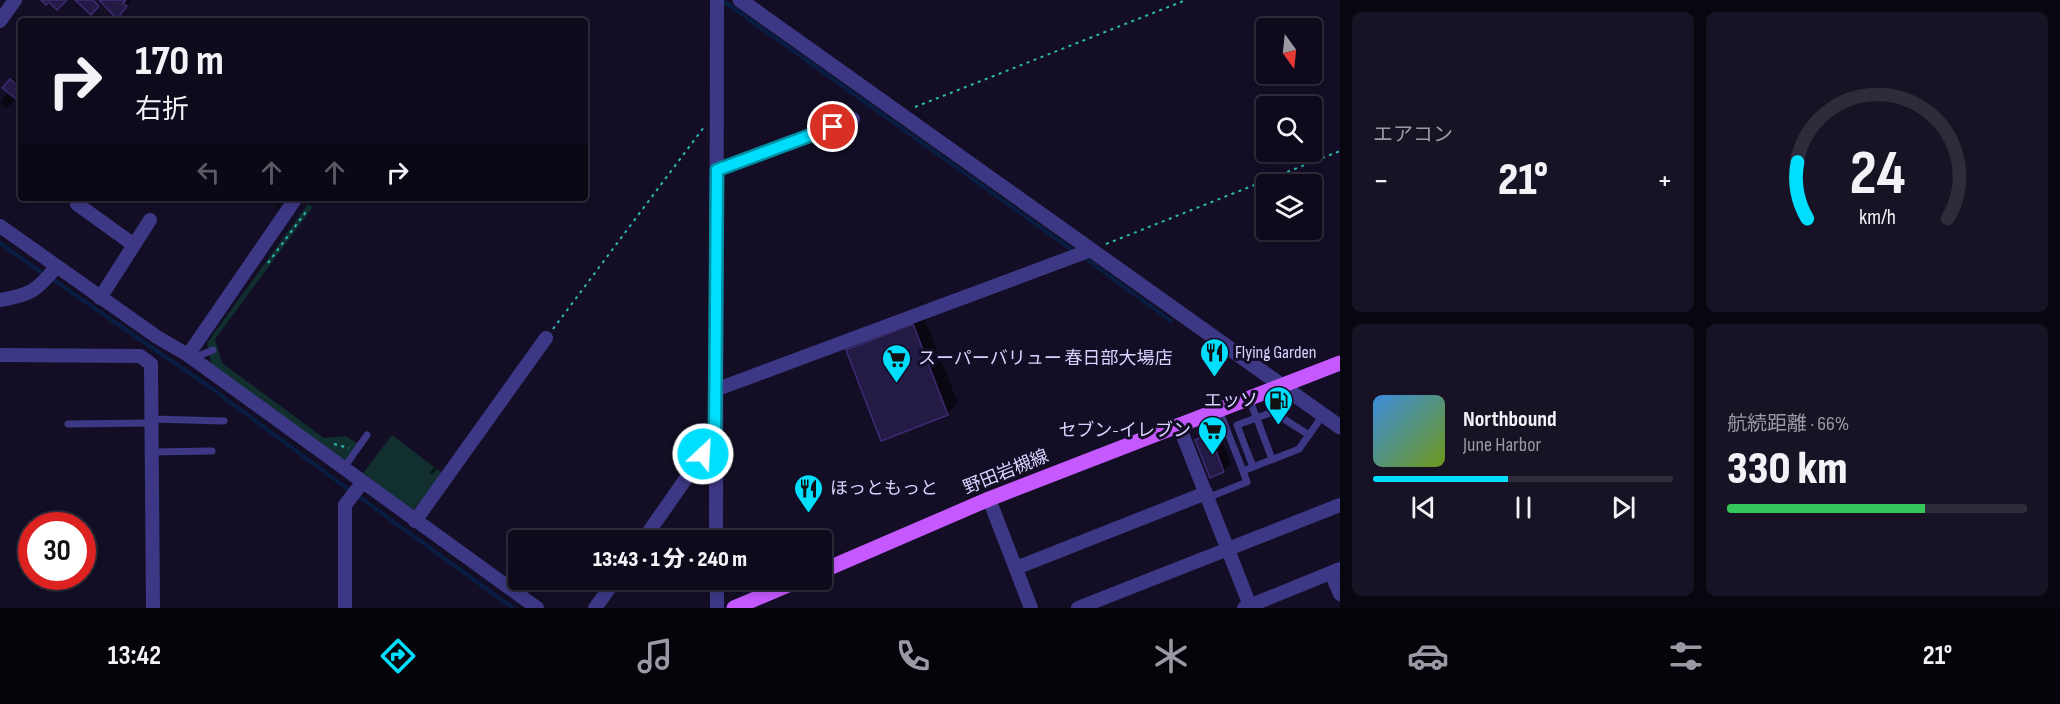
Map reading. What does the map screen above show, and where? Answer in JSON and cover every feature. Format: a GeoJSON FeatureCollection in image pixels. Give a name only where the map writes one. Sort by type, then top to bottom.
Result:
{"type":"FeatureCollection","features":[{"type":"Feature","properties":{"kind":"main road","name":"野田岩槻線"},"geometry":{"type":"LineString","coordinates":[[832,566],[989,499],[1340,363]]}},
{"type":"Feature","properties":{"kind":"main road"},"geometry":{"type":"LineString","coordinates":[[734,608],[776,590]]}},
{"type":"Feature","properties":{"kind":"street"},"geometry":{"type":"LineString","coordinates":[[0,21],[15,0]]}},
{"type":"Feature","properties":{"kind":"street"},"geometry":{"type":"LineString","coordinates":[[740,0],[1088,250],[1281,386],[1334,420]]}},
{"type":"Feature","properties":{"kind":"street"},"geometry":{"type":"LineString","coordinates":[[716,530],[717,2]]}},
{"type":"Feature","properties":{"kind":"street"},"geometry":{"type":"LineString","coordinates":[[717,170],[853,119]]}},
{"type":"Feature","properties":{"kind":"street"},"geometry":{"type":"LineString","coordinates":[[190,357],[289,201]]}},
{"type":"Feature","properties":{"kind":"street"},"geometry":{"type":"LineString","coordinates":[[77,204],[134,245]]}},
{"type":"Feature","properties":{"kind":"street"},"geometry":{"type":"LineString","coordinates":[[100,298],[150,220]]}},
{"type":"Feature","properties":{"kind":"street"},"geometry":{"type":"LineString","coordinates":[[0,226],[100,298],[190,357],[537,608]]}},
{"type":"Feature","properties":{"kind":"street"},"geometry":{"type":"LineString","coordinates":[[715,390],[1088,250]]}},
{"type":"Feature","properties":{"kind":"street"},"geometry":{"type":"LineString","coordinates":[[0,300],[28,295],[40,287],[56,267]]}},
{"type":"Feature","properties":{"kind":"street"},"geometry":{"type":"LineString","coordinates":[[415,520],[546,338]]}},
{"type":"Feature","properties":{"kind":"street"},"geometry":{"type":"LineString","coordinates":[[0,355],[140,356],[151,364],[153,608]]}},
{"type":"Feature","properties":{"kind":"street"},"geometry":{"type":"LineString","coordinates":[[1179,426],[1248,607],[1336,571],[1340,594]]}},
{"type":"Feature","properties":{"kind":"street"},"geometry":{"type":"LineString","coordinates":[[650,530],[715,437]]}},
{"type":"Feature","properties":{"kind":"street"},"geometry":{"type":"LineString","coordinates":[[345,608],[345,505],[362,483]]}},
{"type":"Feature","properties":{"kind":"street"},"geometry":{"type":"LineString","coordinates":[[1016,568],[1207,495]]}},
{"type":"Feature","properties":{"kind":"street"},"geometry":{"type":"LineString","coordinates":[[989,499],[1031,608]]}},
{"type":"Feature","properties":{"kind":"street"},"geometry":{"type":"LineString","coordinates":[[1078,608],[1340,505]]}},
{"type":"Feature","properties":{"kind":"street"},"geometry":{"type":"LineString","coordinates":[[595,608],[607,590]]}},
{"type":"Feature","properties":{"kind":"street"},"geometry":{"type":"LineString","coordinates":[[717,590],[717,608]]}},
{"type":"Feature","properties":{"kind":"lane"},"geometry":{"type":"LineString","coordinates":[[190,357],[213,350]]}},
{"type":"Feature","properties":{"kind":"lane"},"geometry":{"type":"LineString","coordinates":[[1249,398],[1272,459]]}},
{"type":"Feature","properties":{"kind":"lane"},"geometry":{"type":"LineString","coordinates":[[1207,495],[1247,482],[1232,450],[1219,410]]}},
{"type":"Feature","properties":{"kind":"lane"},"geometry":{"type":"LineString","coordinates":[[1253,467],[1237,425],[1273,412],[1309,435]]}},
{"type":"Feature","properties":{"kind":"lane"},"geometry":{"type":"LineString","coordinates":[[1243,471],[1299,449],[1309,435],[1334,420]]}},
{"type":"Feature","properties":{"kind":"lane"},"geometry":{"type":"LineString","coordinates":[[68,424],[224,421]]}},
{"type":"Feature","properties":{"kind":"lane"},"geometry":{"type":"LineString","coordinates":[[343,469],[367,435]]}},
{"type":"Feature","properties":{"kind":"lane"},"geometry":{"type":"LineString","coordinates":[[151,452],[212,451]]}},
{"type":"Feature","properties":{"kind":"path"},"geometry":{"type":"LineString","coordinates":[[899,113],[1186,0]]}},
{"type":"Feature","properties":{"kind":"path"},"geometry":{"type":"LineString","coordinates":[[546,338],[704,126]]}},
{"type":"Feature","properties":{"kind":"path"},"geometry":{"type":"LineString","coordinates":[[1088,250],[1340,151]]}},
{"type":"Feature","properties":{"kind":"path"},"geometry":{"type":"LineString","coordinates":[[267,264],[308,209]]}},
{"type":"Feature","properties":{"kind":"path"},"geometry":{"type":"LineString","coordinates":[[327,446],[346,445],[355,454]]}},
{"type":"Feature","properties":{"kind":"green space"},"geometry":{"type":"Polygon","coordinates":[[[308,204],[313,207],[215,339],[222,363],[324,438],[346,436],[358,444],[343,464],[212,368],[207,343],[308,204]]]}},
{"type":"Feature","properties":{"kind":"green space"},"geometry":{"type":"Polygon","coordinates":[[[392,435],[442,473],[413,511],[363,473],[392,435]]]}},
{"type":"Feature","properties":{"kind":"building"},"geometry":{"type":"Polygon","coordinates":[[[41,0],[67,0],[57,10],[49,2],[46,5],[41,0]]]}},
{"type":"Feature","properties":{"kind":"building"},"geometry":{"type":"Polygon","coordinates":[[[75,0],[93,0],[99,6],[91,15],[75,0]]]}},
{"type":"Feature","properties":{"kind":"building"},"geometry":{"type":"Polygon","coordinates":[[[99,0],[126,0],[123,3],[127,6],[116,18],[99,0]]]}},
{"type":"Feature","properties":{"kind":"building"},"geometry":{"type":"Polygon","coordinates":[[[10,79],[18,85],[16,89],[18,100],[2,88],[10,79]]]}},
{"type":"Feature","properties":{"kind":"building","name":"スーパーバリュー 春日部大場店"},"geometry":{"type":"Polygon","coordinates":[[[913,324],[948,415],[881,441],[846,350],[913,324]]]}},
{"type":"Feature","properties":{"kind":"building"},"geometry":{"type":"Polygon","coordinates":[[[1210,434],[1224,472],[1210,478],[1195,440],[1210,434]]]}},
{"type":"Feature","properties":{"kind":"waterway"},"geometry":{"type":"LineString","coordinates":[[722,0],[1075,252]]}},
{"type":"Feature","properties":{"kind":"waterway"},"geometry":{"type":"LineString","coordinates":[[0,243],[45,275]]}},
{"type":"Feature","properties":{"kind":"waterway"},"geometry":{"type":"LineString","coordinates":[[1082,256],[1171,321]]}},
{"type":"Feature","properties":{"kind":"waterway"},"geometry":{"type":"LineString","coordinates":[[52,279],[211,388],[352,492]]}},
{"type":"Feature","properties":{"kind":"waterway"},"geometry":{"type":"LineString","coordinates":[[358,496],[513,608]]}},
{"type":"Feature","properties":{"kind":"place","name":"Flying Garden"},"geometry":{"type":"Point","coordinates":[1214,378]}},
{"type":"Feature","properties":{"kind":"place","name":"スーパーバリュー 春日部大場店"},"geometry":{"type":"Point","coordinates":[897,384]}},
{"type":"Feature","properties":{"kind":"place","name":"エッソ"},"geometry":{"type":"Point","coordinates":[1279,426]}},
{"type":"Feature","properties":{"kind":"place","name":"セブン-イレブン"},"geometry":{"type":"Point","coordinates":[1212,456]}},
{"type":"Feature","properties":{"kind":"place","name":"ほっともっと"},"geometry":{"type":"Point","coordinates":[809,514]}},
{"type":"Feature","properties":{"kind":"route"},"geometry":{"type":"LineString","coordinates":[[703,454],[715,437],[717,170],[833,127]]}}]}
